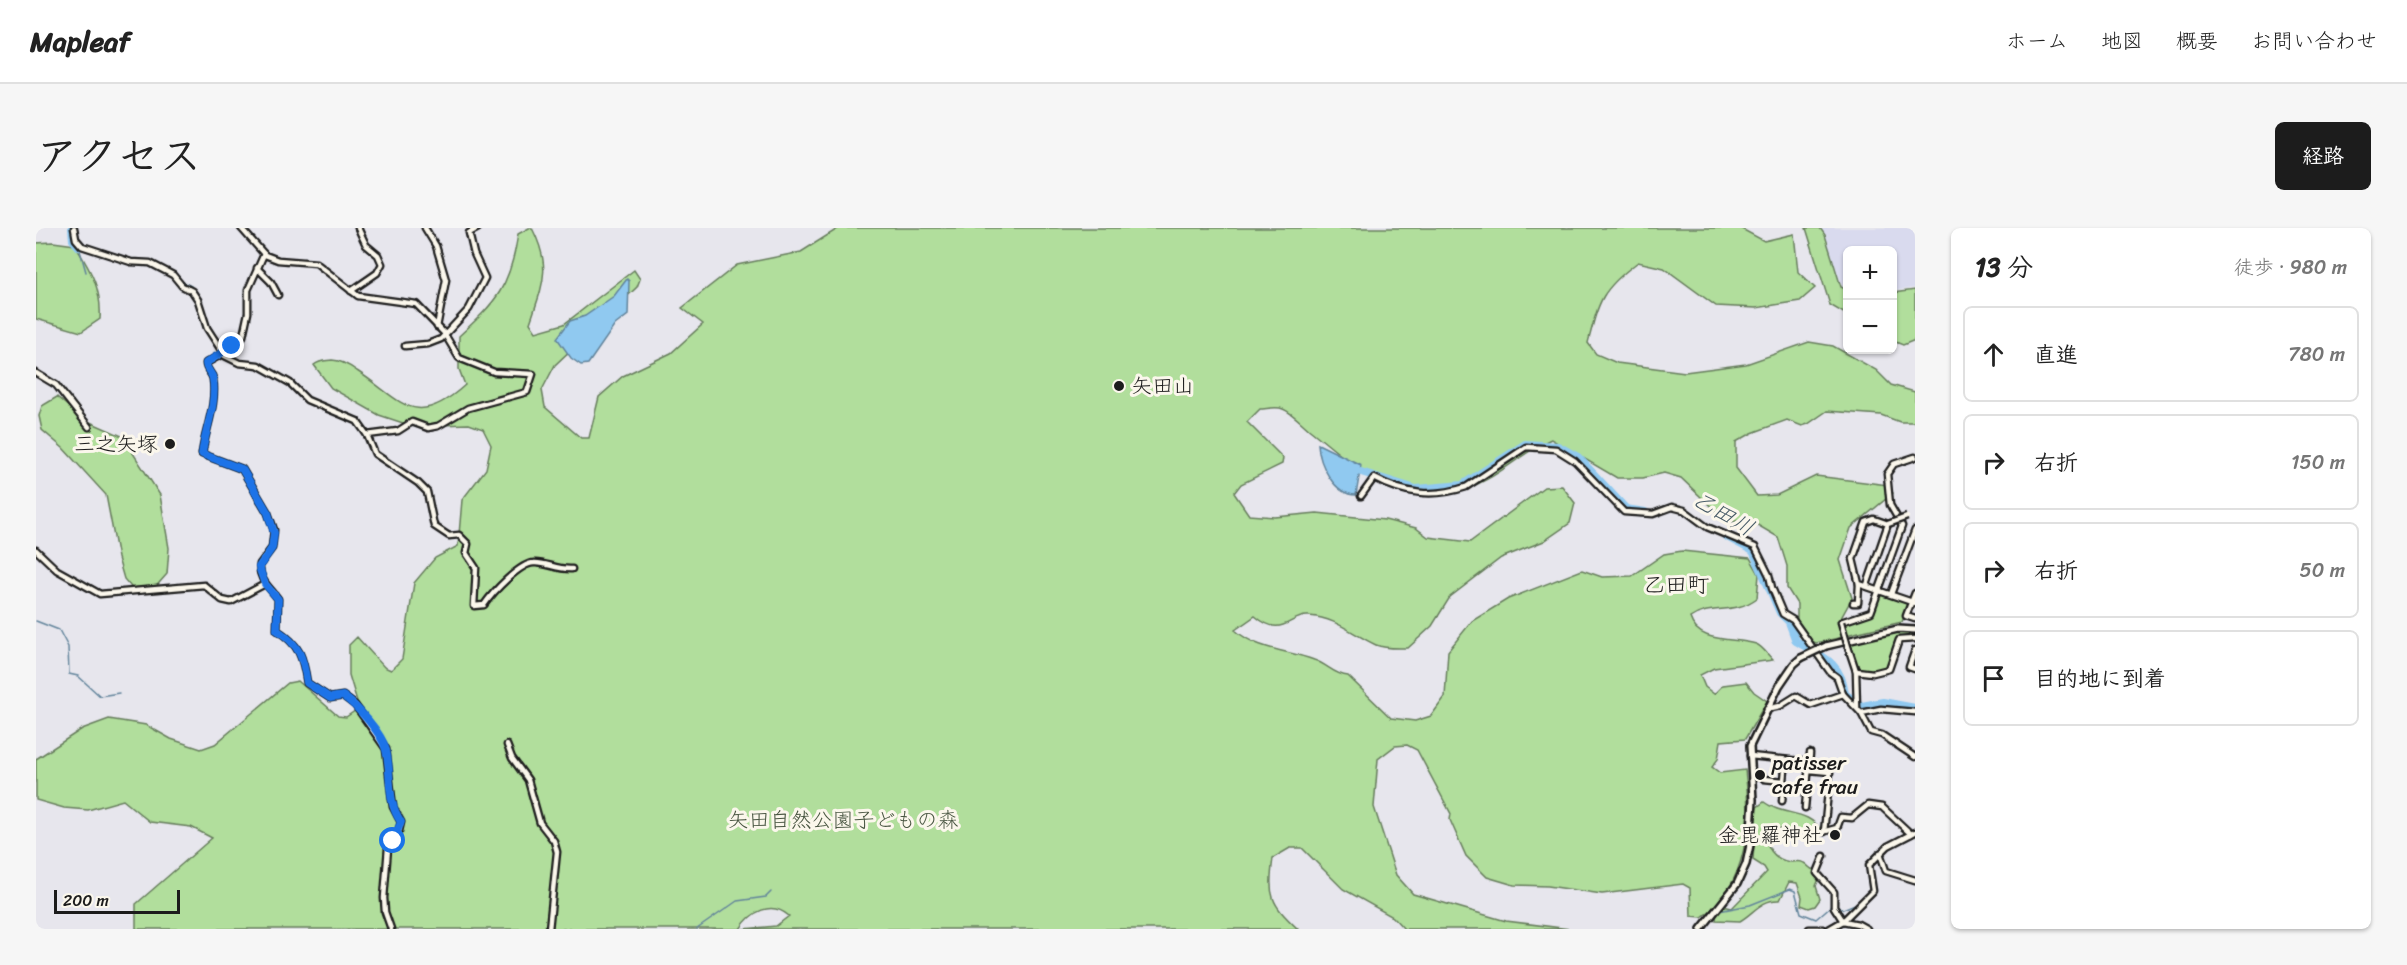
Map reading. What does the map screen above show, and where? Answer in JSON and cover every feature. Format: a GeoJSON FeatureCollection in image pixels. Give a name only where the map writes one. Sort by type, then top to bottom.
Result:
{"type":"FeatureCollection","features":[{"type":"Feature","properties":{"kind":"street"},"geometry":{"type":"LineString","coordinates":[[74,228],[76,239],[82,246],[131,262],[150,262],[192,291],[198,300],[207,328],[223,354],[239,363],[258,365],[282,378],[307,400],[357,421],[380,458],[418,483],[427,492],[434,526],[449,536],[459,535],[468,544],[466,553],[476,568],[474,606],[477,608],[484,605],[509,576],[516,574],[528,564],[536,562],[558,570],[572,569]]}},
{"type":"Feature","properties":{"kind":"street"},"geometry":{"type":"LineString","coordinates":[[241,228],[264,254],[278,260],[316,263],[362,297],[416,304],[444,333],[459,358],[494,372],[532,374],[527,392],[468,408],[438,426],[428,428],[411,422],[398,431],[367,435]]}},
{"type":"Feature","properties":{"kind":"street"},"geometry":{"type":"LineString","coordinates":[[351,291],[377,273],[382,264],[378,255],[366,244],[358,228]]}},
{"type":"Feature","properties":{"kind":"street"},"geometry":{"type":"LineString","coordinates":[[425,228],[436,246],[446,280],[437,327]]}},
{"type":"Feature","properties":{"kind":"street"},"geometry":{"type":"LineString","coordinates":[[405,346],[438,341],[444,333],[461,321],[483,283],[484,275],[474,254],[469,233],[477,228]]}},
{"type":"Feature","properties":{"kind":"street"},"geometry":{"type":"LineString","coordinates":[[264,254],[248,290],[248,313],[243,336],[223,354],[206,363],[206,368],[213,378],[213,385],[210,419],[202,454],[242,469],[268,513],[274,533],[271,552],[259,567],[265,584],[278,599],[277,630],[292,640],[299,650],[307,683],[330,698],[343,696],[355,705],[386,749],[393,807],[401,822],[399,831],[388,848],[384,898],[385,912],[391,929]]}},
{"type":"Feature","properties":{"kind":"street"},"geometry":{"type":"LineString","coordinates":[[257,268],[271,282],[278,295]]}},
{"type":"Feature","properties":{"kind":"street"},"geometry":{"type":"LineString","coordinates":[[36,373],[56,385],[88,427]]}},
{"type":"Feature","properties":{"kind":"street"},"geometry":{"type":"LineString","coordinates":[[1361,496],[1374,478],[1397,491],[1419,494],[1455,491],[1466,487],[1526,447],[1556,449],[1575,461],[1624,512],[1653,514],[1672,507],[1684,510],[1707,527],[1755,548],[1770,575],[1772,588],[1783,614],[1793,620],[1830,672],[1837,677],[1843,694],[1857,705]]}},
{"type":"Feature","properties":{"kind":"street"},"geometry":{"type":"LineString","coordinates":[[1915,457],[1894,464],[1887,474],[1890,505],[1902,526],[1871,612],[1841,622],[1856,671],[1857,705],[1870,732],[1882,735],[1915,757]]}},
{"type":"Feature","properties":{"kind":"street"},"geometry":{"type":"LineString","coordinates":[[1853,603],[1857,603],[1859,584],[1853,559],[1866,522],[1874,519],[1888,524],[1907,517],[1915,518]]}},
{"type":"Feature","properties":{"kind":"street"},"geometry":{"type":"LineString","coordinates":[[1867,585],[1888,524]]}},
{"type":"Feature","properties":{"kind":"street"},"geometry":{"type":"LineString","coordinates":[[1891,594],[1915,530]]}},
{"type":"Feature","properties":{"kind":"street"},"geometry":{"type":"LineString","coordinates":[[36,550],[57,570],[100,594],[204,585],[222,600],[231,602],[265,584]]}},
{"type":"Feature","properties":{"kind":"street"},"geometry":{"type":"LineString","coordinates":[[1859,584],[1913,602]]}},
{"type":"Feature","properties":{"kind":"street"},"geometry":{"type":"LineString","coordinates":[[1915,593],[1906,616],[1915,619]]}},
{"type":"Feature","properties":{"kind":"street"},"geometry":{"type":"LineString","coordinates":[[1701,929],[1737,884],[1749,855],[1753,800],[1750,756],[1754,734],[1787,673],[1802,658],[1826,646],[1898,629],[1915,630]]}},
{"type":"Feature","properties":{"kind":"street"},"geometry":{"type":"LineString","coordinates":[[1856,671],[1873,673],[1889,669],[1899,640],[1915,639]]}},
{"type":"Feature","properties":{"kind":"street"},"geometry":{"type":"LineString","coordinates":[[1915,650],[1909,667],[1915,669]]}},
{"type":"Feature","properties":{"kind":"street"},"geometry":{"type":"LineString","coordinates":[[1767,709],[1780,706],[1796,696],[1811,705],[1843,694]]}},
{"type":"Feature","properties":{"kind":"street"},"geometry":{"type":"LineString","coordinates":[[1861,713],[1881,709],[1915,712]]}},
{"type":"Feature","properties":{"kind":"street"},"geometry":{"type":"LineString","coordinates":[[507,744],[512,758],[528,780],[540,823],[554,841],[557,852],[549,929]]}},
{"type":"Feature","properties":{"kind":"street"},"geometry":{"type":"LineString","coordinates":[[1805,808],[1810,753]]}},
{"type":"Feature","properties":{"kind":"street"},"geometry":{"type":"LineString","coordinates":[[1750,756],[1810,762]]}},
{"type":"Feature","properties":{"kind":"street"},"geometry":{"type":"LineString","coordinates":[[1782,801],[1786,760]]}},
{"type":"Feature","properties":{"kind":"street"},"geometry":{"type":"LineString","coordinates":[[1809,770],[1830,772],[1825,832],[1838,828],[1841,817],[1852,818],[1868,805],[1882,807],[1913,833],[1892,843],[1880,853],[1868,869],[1873,891],[1843,921],[1829,929]]}},
{"type":"Feature","properties":{"kind":"street"},"geometry":{"type":"LineString","coordinates":[[1764,779],[1784,782]]}},
{"type":"Feature","properties":{"kind":"street"},"geometry":{"type":"LineString","coordinates":[[1880,853],[1886,871],[1915,880]]}},
{"type":"Feature","properties":{"kind":"street"},"geometry":{"type":"LineString","coordinates":[[1824,856],[1817,873],[1834,892],[1834,907],[1843,921],[1858,924],[1867,929]]}},
{"type":"Feature","properties":{"kind":"street"},"geometry":{"type":"LineString","coordinates":[[1809,929],[1824,929]]}},
{"type":"Feature","properties":{"kind":"shaded area"},"geometry":{"type":"Polygon","coordinates":[[[1822,228],[1915,228],[1915,288],[1897,290],[1897,246],[1843,246],[1842,286],[1822,228]]]}},
{"type":"Feature","properties":{"kind":"green space","name":"矢田自然公園子どもの森"},"geometry":{"type":"Polygon","coordinates":[[[532,228],[542,254],[544,265],[542,286],[530,323],[536,332],[564,324],[634,270],[640,279],[637,287],[555,365],[542,390],[545,407],[581,438],[589,438],[599,397],[623,376],[671,353],[703,324],[682,308],[737,265],[801,252],[839,228],[1740,228],[1764,241],[1794,234],[1798,272],[1815,288],[1800,301],[1756,308],[1716,306],[1664,268],[1638,262],[1616,280],[1603,297],[1588,343],[1596,354],[1617,363],[1685,372],[1746,364],[1809,342],[1833,346],[1843,352],[1843,354],[1847,354],[1876,370],[1891,385],[1915,392],[1915,422],[1900,422],[1881,415],[1827,411],[1808,424],[1802,426],[1787,420],[1752,433],[1736,442],[1736,468],[1757,496],[1777,495],[1816,476],[1888,485],[1893,493],[1851,528],[1840,560],[1852,598],[1840,620],[1843,637],[1816,643],[1799,635],[1797,631],[1797,604],[1787,588],[1787,566],[1778,537],[1749,520],[1727,522],[1681,478],[1664,473],[1643,478],[1617,478],[1551,439],[1527,452],[1494,475],[1469,487],[1433,494],[1412,492],[1394,488],[1361,470],[1281,408],[1260,409],[1247,422],[1283,458],[1282,464],[1241,484],[1234,493],[1249,515],[1275,517],[1317,513],[1385,520],[1416,528],[1428,537],[1470,542],[1544,487],[1562,486],[1575,503],[1570,523],[1544,541],[1501,558],[1450,597],[1432,626],[1408,648],[1380,646],[1336,623],[1319,617],[1302,616],[1285,624],[1273,626],[1255,616],[1235,630],[1253,642],[1314,660],[1339,674],[1348,676],[1391,718],[1415,721],[1431,716],[1445,697],[1448,651],[1472,621],[1508,599],[1582,570],[1602,577],[1632,576],[1664,554],[1682,551],[1750,558],[1759,574],[1757,598],[1740,607],[1706,611],[1690,618],[1700,632],[1717,638],[1756,644],[1773,660],[1714,668],[1700,675],[1705,687],[1714,694],[1723,685],[1746,682],[1754,692],[1767,701],[1745,739],[1721,741],[1718,759],[1712,767],[1720,773],[1745,770],[1747,830],[1738,870],[1729,888],[1717,904],[1702,917],[1691,916],[1690,888],[1683,884],[1602,894],[1548,886],[1514,885],[1487,877],[1466,856],[1450,820],[1451,814],[1417,750],[1407,745],[1395,746],[1378,759],[1374,807],[1396,875],[1413,894],[1506,921],[1570,929],[1404,929],[1393,917],[1343,889],[1302,848],[1290,848],[1273,858],[1271,890],[1276,905],[1298,929],[743,929],[776,926],[789,916],[782,911],[768,909],[756,913],[740,929],[136,929],[136,904],[212,838],[191,827],[150,822],[123,800],[88,810],[64,808],[36,800],[36,759],[82,729],[109,719],[146,725],[171,739],[201,749],[215,744],[288,683],[298,681],[338,716],[346,717],[359,708],[349,675],[349,645],[357,637],[384,667],[391,670],[402,659],[414,583],[435,558],[458,546],[462,500],[486,469],[491,445],[483,429],[469,424],[412,426],[379,415],[331,388],[314,365],[325,361],[342,362],[409,406],[420,408],[433,406],[448,399],[465,385],[459,369],[459,336],[483,313],[500,292],[511,267],[518,234],[532,228]]]}},
{"type":"Feature","properties":{"kind":"green space"},"geometry":{"type":"Polygon","coordinates":[[[1806,228],[1820,228],[1825,235],[1843,288],[1843,313],[1830,305],[1806,228]]]}},
{"type":"Feature","properties":{"kind":"green space"},"geometry":{"type":"Polygon","coordinates":[[[53,242],[75,245],[97,289],[100,319],[81,332],[36,319],[36,243],[53,242]]]}},
{"type":"Feature","properties":{"kind":"green space"},"geometry":{"type":"Polygon","coordinates":[[[1915,290],[1915,340],[1903,345],[1897,343],[1897,292],[1915,290]]]}},
{"type":"Feature","properties":{"kind":"green space"},"geometry":{"type":"Polygon","coordinates":[[[57,397],[83,419],[122,436],[160,495],[169,548],[167,574],[152,591],[137,594],[124,579],[106,495],[63,448],[42,430],[39,416],[42,406],[57,397]]]}},
{"type":"Feature","properties":{"kind":"green space"},"geometry":{"type":"Polygon","coordinates":[[[1881,594],[1909,604],[1902,622],[1846,635],[1843,623],[1873,614],[1881,594]]]}},
{"type":"Feature","properties":{"kind":"green space"},"geometry":{"type":"Polygon","coordinates":[[[1897,633],[1910,633],[1915,637],[1899,637],[1887,668],[1872,671],[1855,667],[1849,644],[1897,633]]]}},
{"type":"Feature","properties":{"kind":"green space"},"geometry":{"type":"Polygon","coordinates":[[[1764,802],[1779,810],[1810,819],[1822,832],[1784,833],[1777,827],[1768,832],[1767,837],[1769,847],[1775,855],[1785,861],[1802,862],[1815,870],[1819,879],[1816,886],[1820,899],[1815,906],[1809,908],[1801,905],[1802,897],[1797,883],[1789,882],[1780,900],[1763,904],[1740,921],[1716,920],[1717,911],[1723,906],[1732,908],[1767,872],[1764,867],[1753,860],[1756,808],[1764,802]]]}},
{"type":"Feature","properties":{"kind":"water"},"geometry":{"type":"Polygon","coordinates":[[[627,279],[629,281],[628,315],[615,325],[588,364],[581,365],[571,358],[557,338],[570,321],[585,316],[614,296],[627,279]]]}},
{"type":"Feature","properties":{"kind":"water"},"geometry":{"type":"Polygon","coordinates":[[[1318,444],[1361,465],[1356,495],[1341,490],[1329,477],[1321,460],[1318,444]]]}},
{"type":"Feature","properties":{"kind":"waterway"},"geometry":{"type":"LineString","coordinates":[[72,228],[73,240],[79,247]]}},
{"type":"Feature","properties":{"kind":"waterway"},"geometry":{"type":"LineString","coordinates":[[79,247],[86,272]]}},
{"type":"Feature","properties":{"kind":"waterway"},"geometry":{"type":"LineString","coordinates":[[97,253],[120,261]]}},
{"type":"Feature","properties":{"kind":"waterway"},"geometry":{"type":"LineString","coordinates":[[165,273],[174,278]]}},
{"type":"Feature","properties":{"kind":"waterway"},"geometry":{"type":"LineString","coordinates":[[181,281],[191,286],[200,300]]}},
{"type":"Feature","properties":{"kind":"waterway","name":"乙田川"},"geometry":{"type":"LineString","coordinates":[[1361,472],[1416,489],[1462,485],[1525,444],[1558,446],[1578,457],[1626,509],[1645,512]]}},
{"type":"Feature","properties":{"kind":"waterway","name":"乙田川"},"geometry":{"type":"LineString","coordinates":[[1725,536],[1753,551],[1780,613],[1789,622],[1796,641],[1821,655],[1834,666],[1843,683],[1845,694],[1862,706],[1883,702],[1915,708]]}},
{"type":"Feature","properties":{"kind":"waterway"},"geometry":{"type":"LineString","coordinates":[[36,621],[59,630],[68,647],[69,674],[78,676],[100,696],[119,693]]}},
{"type":"Feature","properties":{"kind":"waterway"},"geometry":{"type":"LineString","coordinates":[[1719,911],[1750,905],[1790,889],[1795,891],[1801,913],[1816,919],[1832,905],[1843,909],[1855,904]]}},
{"type":"Feature","properties":{"kind":"waterway"},"geometry":{"type":"LineString","coordinates":[[697,929],[737,901],[766,897],[771,892]]}},
{"type":"Feature","properties":{"kind":"place","name":"矢田山"},"geometry":{"type":"Point","coordinates":[1119,386]}},
{"type":"Feature","properties":{"kind":"place","name":"三之矢塚"},"geometry":{"type":"Point","coordinates":[170,444]}},
{"type":"Feature","properties":{"kind":"place","name":"patisser cafe frau"},"geometry":{"type":"Point","coordinates":[1760,775]}},
{"type":"Feature","properties":{"kind":"place","name":"金毘羅神社"},"geometry":{"type":"Point","coordinates":[1835,835]}},
{"type":"Feature","properties":{"kind":"district","name":"乙田町"},"geometry":{"type":"Point","coordinates":[1676,584]}},
{"type":"Feature","properties":{"kind":"route"},"geometry":{"type":"LineString","coordinates":[[232,346],[223,354],[207,361],[205,366],[212,374],[213,385],[210,419],[202,454],[240,467],[268,513],[273,530],[271,552],[259,567],[265,584],[278,599],[277,630],[292,640],[299,650],[307,683],[330,698],[343,696],[355,705],[383,742],[388,760],[393,807],[401,822],[393,841]]}}]}
